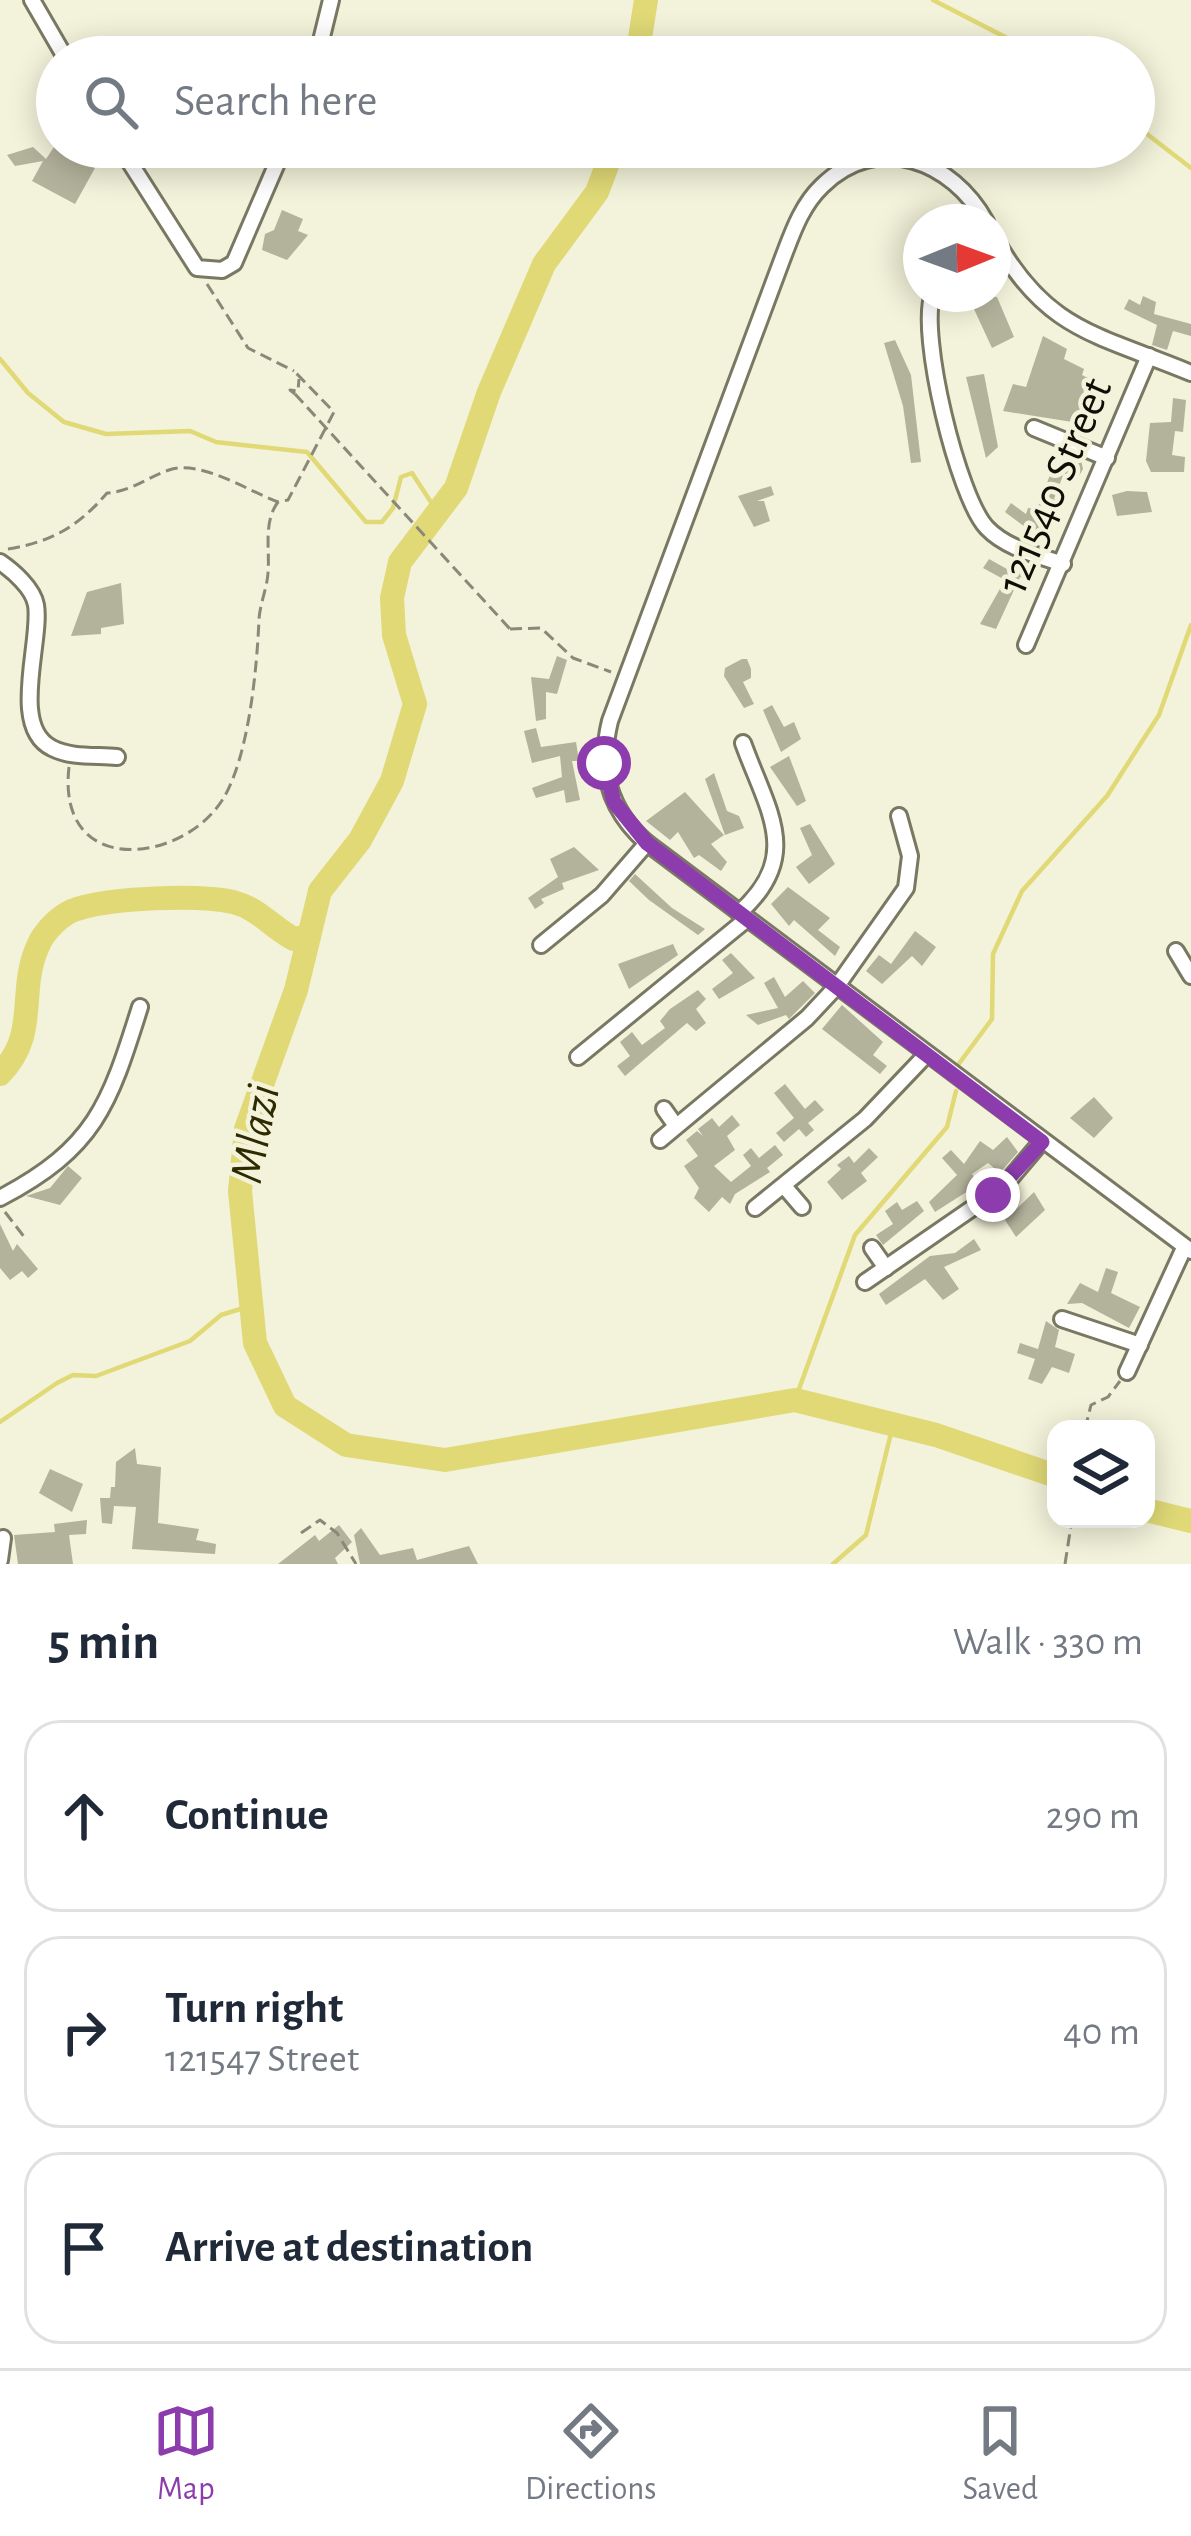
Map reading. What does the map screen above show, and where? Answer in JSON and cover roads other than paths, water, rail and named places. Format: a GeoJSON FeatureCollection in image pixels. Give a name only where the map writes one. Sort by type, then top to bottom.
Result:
{"type":"FeatureCollection","features":[{"type":"Feature","properties":{"kind":"street"},"geometry":{"type":"LineString","coordinates":[[32,0],[53,36]]}},
{"type":"Feature","properties":{"kind":"street"},"geometry":{"type":"LineString","coordinates":[[322,36],[331,0]]}},
{"type":"Feature","properties":{"kind":"street"},"geometry":{"type":"LineString","coordinates":[[133,168],[197,268],[222,270],[234,263],[275,168]]}},
{"type":"Feature","properties":{"kind":"street"},"geometry":{"type":"LineString","coordinates":[[846,168],[809,200],[626,678],[610,722],[604,763],[614,802],[647,843],[1187,1250],[1127,1372]]}},
{"type":"Feature","properties":{"kind":"street"},"geometry":{"type":"LineString","coordinates":[[929,168],[951,176],[972,204]]}},
{"type":"Feature","properties":{"kind":"street"},"geometry":{"type":"LineString","coordinates":[[1011,263],[1045,309],[1191,374]]}},
{"type":"Feature","properties":{"kind":"street"},"geometry":{"type":"LineString","coordinates":[[930,312],[927,335],[977,514],[1004,542],[1063,564]]}},
{"type":"Feature","properties":{"kind":"street","name":"121540 Street"},"geometry":{"type":"LineString","coordinates":[[1026,645],[1149,356]]}},
{"type":"Feature","properties":{"kind":"street"},"geometry":{"type":"LineString","coordinates":[[1034,428],[1107,458]]}},
{"type":"Feature","properties":{"kind":"street"},"geometry":{"type":"LineString","coordinates":[[0,562],[28,587],[37,607],[33,729],[40,741],[71,754],[117,757]]}},
{"type":"Feature","properties":{"kind":"street"},"geometry":{"type":"LineString","coordinates":[[578,1057],[743,916],[768,884],[777,858],[772,824],[743,743]]}},
{"type":"Feature","properties":{"kind":"street"},"geometry":{"type":"LineString","coordinates":[[660,1140],[807,1018],[838,986],[907,888],[910,856],[899,816]]}},
{"type":"Feature","properties":{"kind":"street"},"geometry":{"type":"LineString","coordinates":[[542,945],[602,895],[647,843]]}},
{"type":"Feature","properties":{"kind":"street"},"geometry":{"type":"LineString","coordinates":[[1177,951],[1191,976]]}},
{"type":"Feature","properties":{"kind":"street"},"geometry":{"type":"LineString","coordinates":[[0,1202],[49,1172],[90,1132],[111,1092],[140,1007]]}},
{"type":"Feature","properties":{"kind":"street"},"geometry":{"type":"LineString","coordinates":[[755,1208],[877,1108],[926,1055]]}},
{"type":"Feature","properties":{"kind":"street"},"geometry":{"type":"LineString","coordinates":[[664,1109],[676,1126]]}},
{"type":"Feature","properties":{"kind":"street"},"geometry":{"type":"LineString","coordinates":[[865,1282],[1003,1187],[1042,1142]]}},
{"type":"Feature","properties":{"kind":"street"},"geometry":{"type":"LineString","coordinates":[[784,1186],[802,1207]]}},
{"type":"Feature","properties":{"kind":"street"},"geometry":{"type":"LineString","coordinates":[[872,1248],[886,1268]]}},
{"type":"Feature","properties":{"kind":"street"},"geometry":{"type":"LineString","coordinates":[[1062,1319],[1140,1345]]}},
{"type":"Feature","properties":{"kind":"street"},"geometry":{"type":"LineString","coordinates":[[0,1560],[3,1538]]}},
{"type":"Feature","properties":{"kind":"waterway","name":"Mlazi"},"geometry":{"type":"LineString","coordinates":[[640,36],[646,0]]}},
{"type":"Feature","properties":{"kind":"waterway"},"geometry":{"type":"LineString","coordinates":[[933,0],[1003,36]]}},
{"type":"Feature","properties":{"kind":"waterway"},"geometry":{"type":"LineString","coordinates":[[1155,140],[1191,168]]}},
{"type":"Feature","properties":{"kind":"waterway","name":"Mlazi"},"geometry":{"type":"LineString","coordinates":[[606,168],[597,192],[544,264],[489,392],[456,488],[400,562],[392,598],[394,635],[415,704],[392,781],[360,840],[320,891],[296,990],[246,1129],[240,1191],[255,1343],[285,1406],[346,1445],[445,1460],[795,1400],[936,1435],[1047,1473]]}},
{"type":"Feature","properties":{"kind":"waterway"},"geometry":{"type":"LineString","coordinates":[[0,359],[28,393],[64,422],[106,434],[190,431],[216,442],[307,452],[366,522],[382,522],[393,508],[401,477],[412,473],[438,513]]}},
{"type":"Feature","properties":{"kind":"waterway"},"geometry":{"type":"LineString","coordinates":[[955,1069],[992,1019],[993,954],[1022,891],[1107,796],[1159,715],[1191,625]]}},
{"type":"Feature","properties":{"kind":"waterway"},"geometry":{"type":"LineString","coordinates":[[0,1074],[20,1043],[38,946],[54,923],[71,911],[132,900],[218,900],[251,909],[294,939],[309,936]]}},
{"type":"Feature","properties":{"kind":"waterway"},"geometry":{"type":"LineString","coordinates":[[795,1400],[855,1235],[947,1127],[956,1091]]}},
{"type":"Feature","properties":{"kind":"waterway"},"geometry":{"type":"LineString","coordinates":[[0,1422],[73,1375],[96,1376],[190,1341],[221,1315],[250,1306]]}},
{"type":"Feature","properties":{"kind":"waterway"},"geometry":{"type":"LineString","coordinates":[[833,1564],[866,1535],[893,1425]]}},
{"type":"Feature","properties":{"kind":"waterway","name":"Mlazi"},"geometry":{"type":"LineString","coordinates":[[1155,1512],[1191,1521]]}}]}
